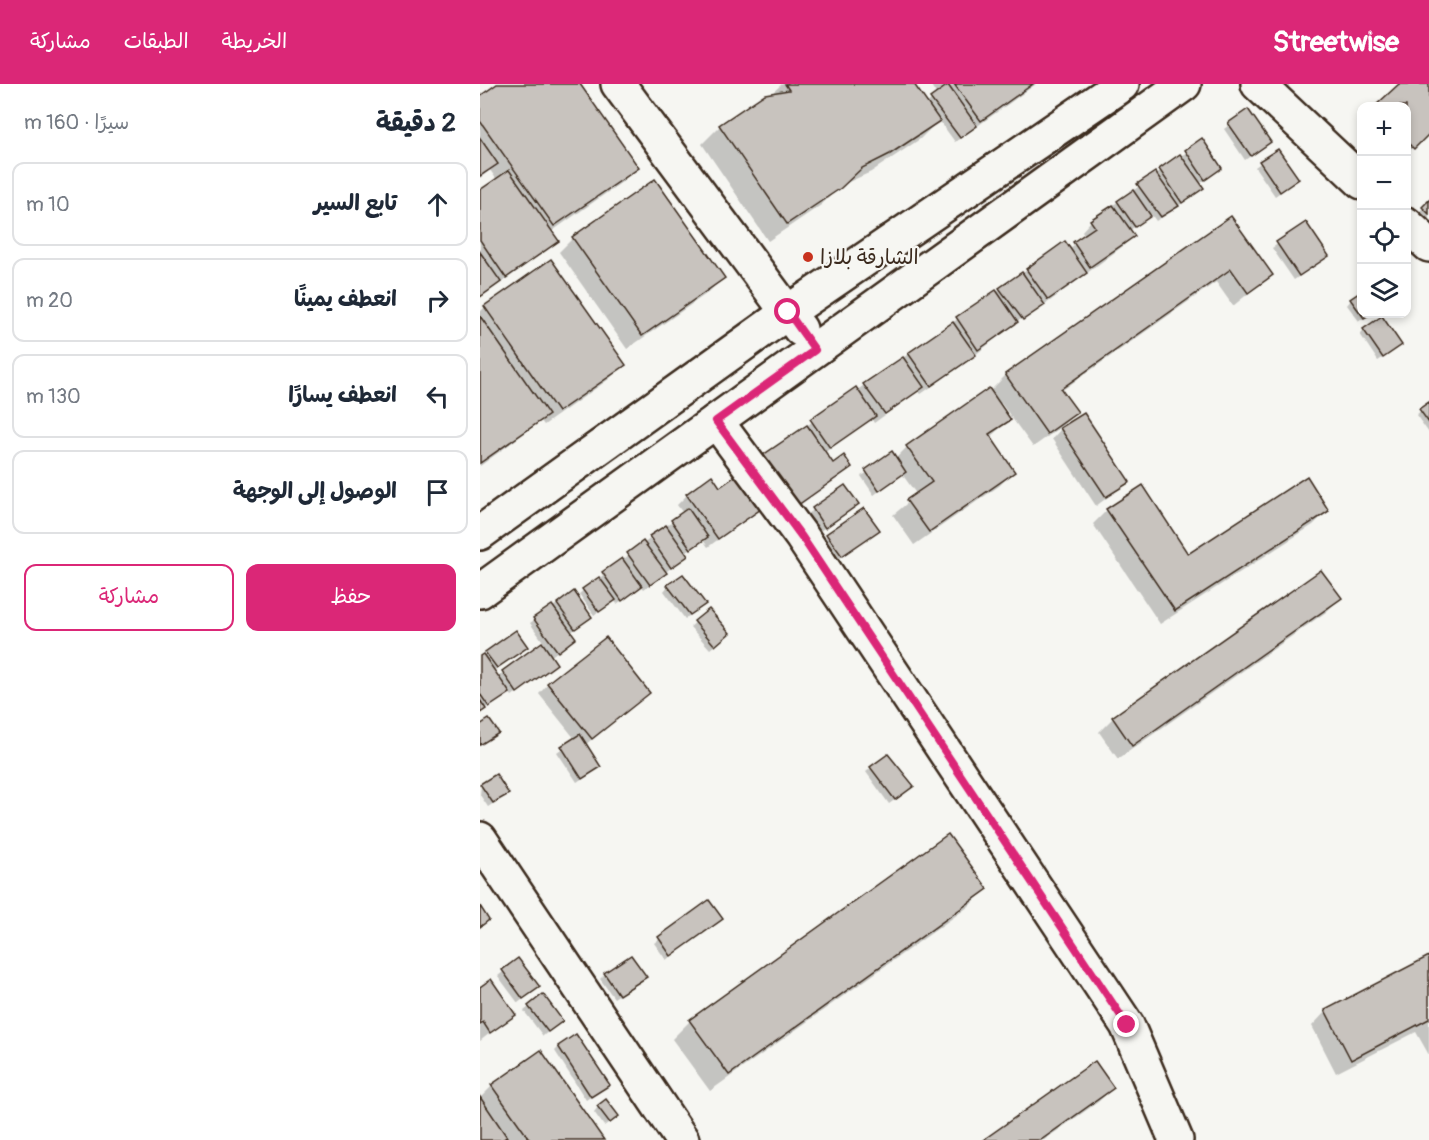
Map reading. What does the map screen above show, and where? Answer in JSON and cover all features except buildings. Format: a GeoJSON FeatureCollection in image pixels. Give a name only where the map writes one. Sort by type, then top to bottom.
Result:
{"type":"FeatureCollection","features":[{"type":"Feature","properties":{"kind":"street"},"geometry":{"type":"LineString","coordinates":[[618,84],[815,350]]}},
{"type":"Feature","properties":{"kind":"street"},"geometry":{"type":"LineString","coordinates":[[480,533],[788,312],[1122,84]]}},
{"type":"Feature","properties":{"kind":"street"},"geometry":{"type":"LineString","coordinates":[[480,591],[1184,84]]}},
{"type":"Feature","properties":{"kind":"street"},"geometry":{"type":"LineString","coordinates":[[1258,84],[1357,177]]}},
{"type":"Feature","properties":{"kind":"street"},"geometry":{"type":"LineString","coordinates":[[1411,228],[1429,245]]}},
{"type":"Feature","properties":{"kind":"street"},"geometry":{"type":"LineString","coordinates":[[716,421],[802,537],[1127,1025],[1176,1140]]}},
{"type":"Feature","properties":{"kind":"street"},"geometry":{"type":"LineString","coordinates":[[480,839],[682,1140]]}},
{"type":"Feature","properties":{"kind":"place","name":"الشارقة بلازا"},"geometry":{"type":"Point","coordinates":[808,257]}},
{"type":"Feature","properties":{"kind":"route"},"geometry":{"type":"LineString","coordinates":[[788,312],[815,350],[716,421],[802,537],[1127,1025]]}}]}
